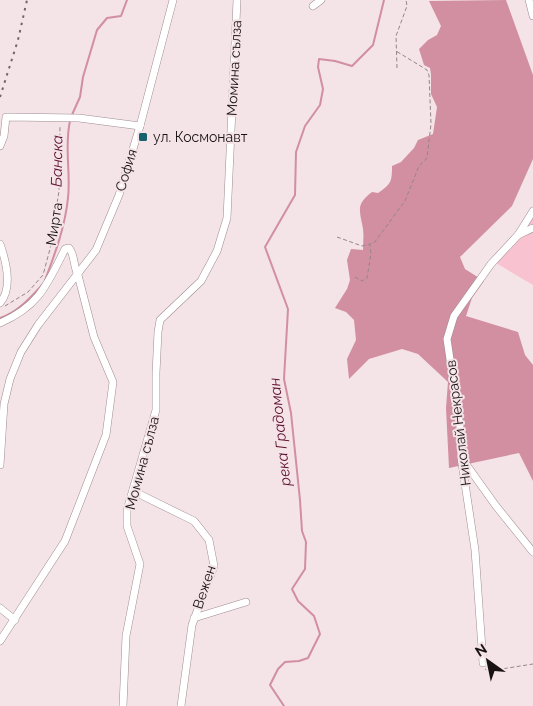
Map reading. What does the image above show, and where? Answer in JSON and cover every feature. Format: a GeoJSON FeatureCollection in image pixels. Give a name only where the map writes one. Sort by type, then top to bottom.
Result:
{"type":"FeatureCollection","features":[{"type":"Feature","properties":{"kind":"street","name":"София"},"geometry":{"type":"LineString","coordinates":[[0,465],[4,404],[10,379],[22,352],[38,325],[96,250],[104,232],[119,195],[140,126],[173,0]]}},
{"type":"Feature","properties":{"kind":"street","name":"Момина сълза"},"geometry":{"type":"LineString","coordinates":[[123,706],[126,636],[140,564],[127,526],[128,510],[156,410],[156,373],[160,320],[201,281],[217,250],[227,218],[237,0]]}},
{"type":"Feature","properties":{"kind":"street"},"geometry":{"type":"LineString","coordinates":[[313,6],[321,0]]}},
{"type":"Feature","properties":{"kind":"street"},"geometry":{"type":"LineString","coordinates":[[529,0],[533,16]]}},
{"type":"Feature","properties":{"kind":"street"},"geometry":{"type":"LineString","coordinates":[[0,146],[4,136],[6,117],[79,118],[140,126]]}},
{"type":"Feature","properties":{"kind":"street","name":"Николай Некрасов"},"geometry":{"type":"LineString","coordinates":[[483,663],[475,550],[461,457],[461,434],[447,339],[454,316],[491,264],[518,235],[533,211]]}},
{"type":"Feature","properties":{"kind":"street"},"geometry":{"type":"LineString","coordinates":[[518,235],[533,228]]}},
{"type":"Feature","properties":{"kind":"street"},"geometry":{"type":"LineString","coordinates":[[0,244],[5,258],[7,281],[4,298],[0,303]]}},
{"type":"Feature","properties":{"kind":"street"},"geometry":{"type":"LineString","coordinates":[[0,323],[12,318],[32,305],[47,286],[65,249],[69,248],[72,251],[74,267],[78,275],[94,337],[113,382],[106,435],[65,542],[0,641]]}},
{"type":"Feature","properties":{"kind":"street"},"geometry":{"type":"LineString","coordinates":[[461,457],[496,506],[533,552]]}},
{"type":"Feature","properties":{"kind":"street","name":"Вежен"},"geometry":{"type":"LineString","coordinates":[[133,492],[194,521],[209,540],[214,566],[194,618],[180,706]]}},
{"type":"Feature","properties":{"kind":"street"},"geometry":{"type":"LineString","coordinates":[[194,618],[246,602]]}},
{"type":"Feature","properties":{"kind":"street"},"geometry":{"type":"LineString","coordinates":[[0,608],[15,620]]}},
{"type":"Feature","properties":{"kind":"path"},"geometry":{"type":"LineString","coordinates":[[397,68],[396,36],[407,6],[406,0]]}},
{"type":"Feature","properties":{"kind":"path"},"geometry":{"type":"LineString","coordinates":[[337,237],[362,246],[374,242],[404,201],[419,166],[427,158],[430,145],[431,109],[427,70],[396,51]]}},
{"type":"Feature","properties":{"kind":"path","name":"Мирта"},"geometry":{"type":"LineString","coordinates":[[0,308],[11,304],[28,292],[42,275],[50,249],[59,191],[62,117]]}},
{"type":"Feature","properties":{"kind":"path"},"geometry":{"type":"LineString","coordinates":[[355,276],[362,280],[367,278],[372,254],[370,244]]}},
{"type":"Feature","properties":{"kind":"path"},"geometry":{"type":"LineString","coordinates":[[483,663],[484,669],[489,671],[533,664]]}},
{"type":"Feature","properties":{"kind":"shaded area"},"geometry":{"type":"Polygon","coordinates":[[[506,0],[533,75],[533,159],[512,206],[460,257],[465,269],[484,281],[472,298],[466,316],[518,332],[525,355],[533,365],[533,481],[519,453],[449,468],[446,408],[448,382],[418,354],[402,349],[369,359],[349,379],[347,359],[356,340],[354,320],[346,312],[335,308],[347,289],[350,280],[347,260],[351,249],[363,250],[361,204],[372,192],[378,193],[388,185],[392,176],[392,166],[401,162],[414,148],[418,140],[433,134],[437,107],[431,94],[430,68],[424,65],[419,49],[428,40],[437,35],[441,26],[429,1],[506,0]]]}},
{"type":"Feature","properties":{"kind":"shaded area"},"geometry":{"type":"Polygon","coordinates":[[[533,214],[533,285],[496,263],[533,214]]]}},
{"type":"Feature","properties":{"kind":"waterway","name":"Банска"},"geometry":{"type":"LineString","coordinates":[[71,117],[80,97],[83,77],[97,30],[107,18],[121,16],[127,0]]}},
{"type":"Feature","properties":{"kind":"waterway","name":"река Градоман"},"geometry":{"type":"LineString","coordinates":[[284,706],[270,685],[278,669],[285,662],[308,658],[320,634],[314,616],[298,601],[292,589],[305,569],[306,542],[302,531],[291,413],[284,379],[288,309],[265,247],[295,195],[296,152],[305,126],[320,105],[323,89],[318,67],[319,59],[352,66],[373,45],[384,0]]}},
{"type":"Feature","properties":{"kind":"waterway","name":"Банска"},"geometry":{"type":"LineString","coordinates":[[45,280],[59,240],[67,209],[69,189],[68,131],[70,121]]}},
{"type":"Feature","properties":{"kind":"waterway","name":"Банска"},"geometry":{"type":"LineString","coordinates":[[0,318],[18,308],[43,284]]}},
{"type":"Feature","properties":{"kind":"railway"},"geometry":{"type":"LineString","coordinates":[[0,97],[18,40],[27,0]]}},
{"type":"Feature","properties":{"kind":"place","name":"ул. Космонавт"},"geometry":{"type":"Point","coordinates":[143,137]}}]}
